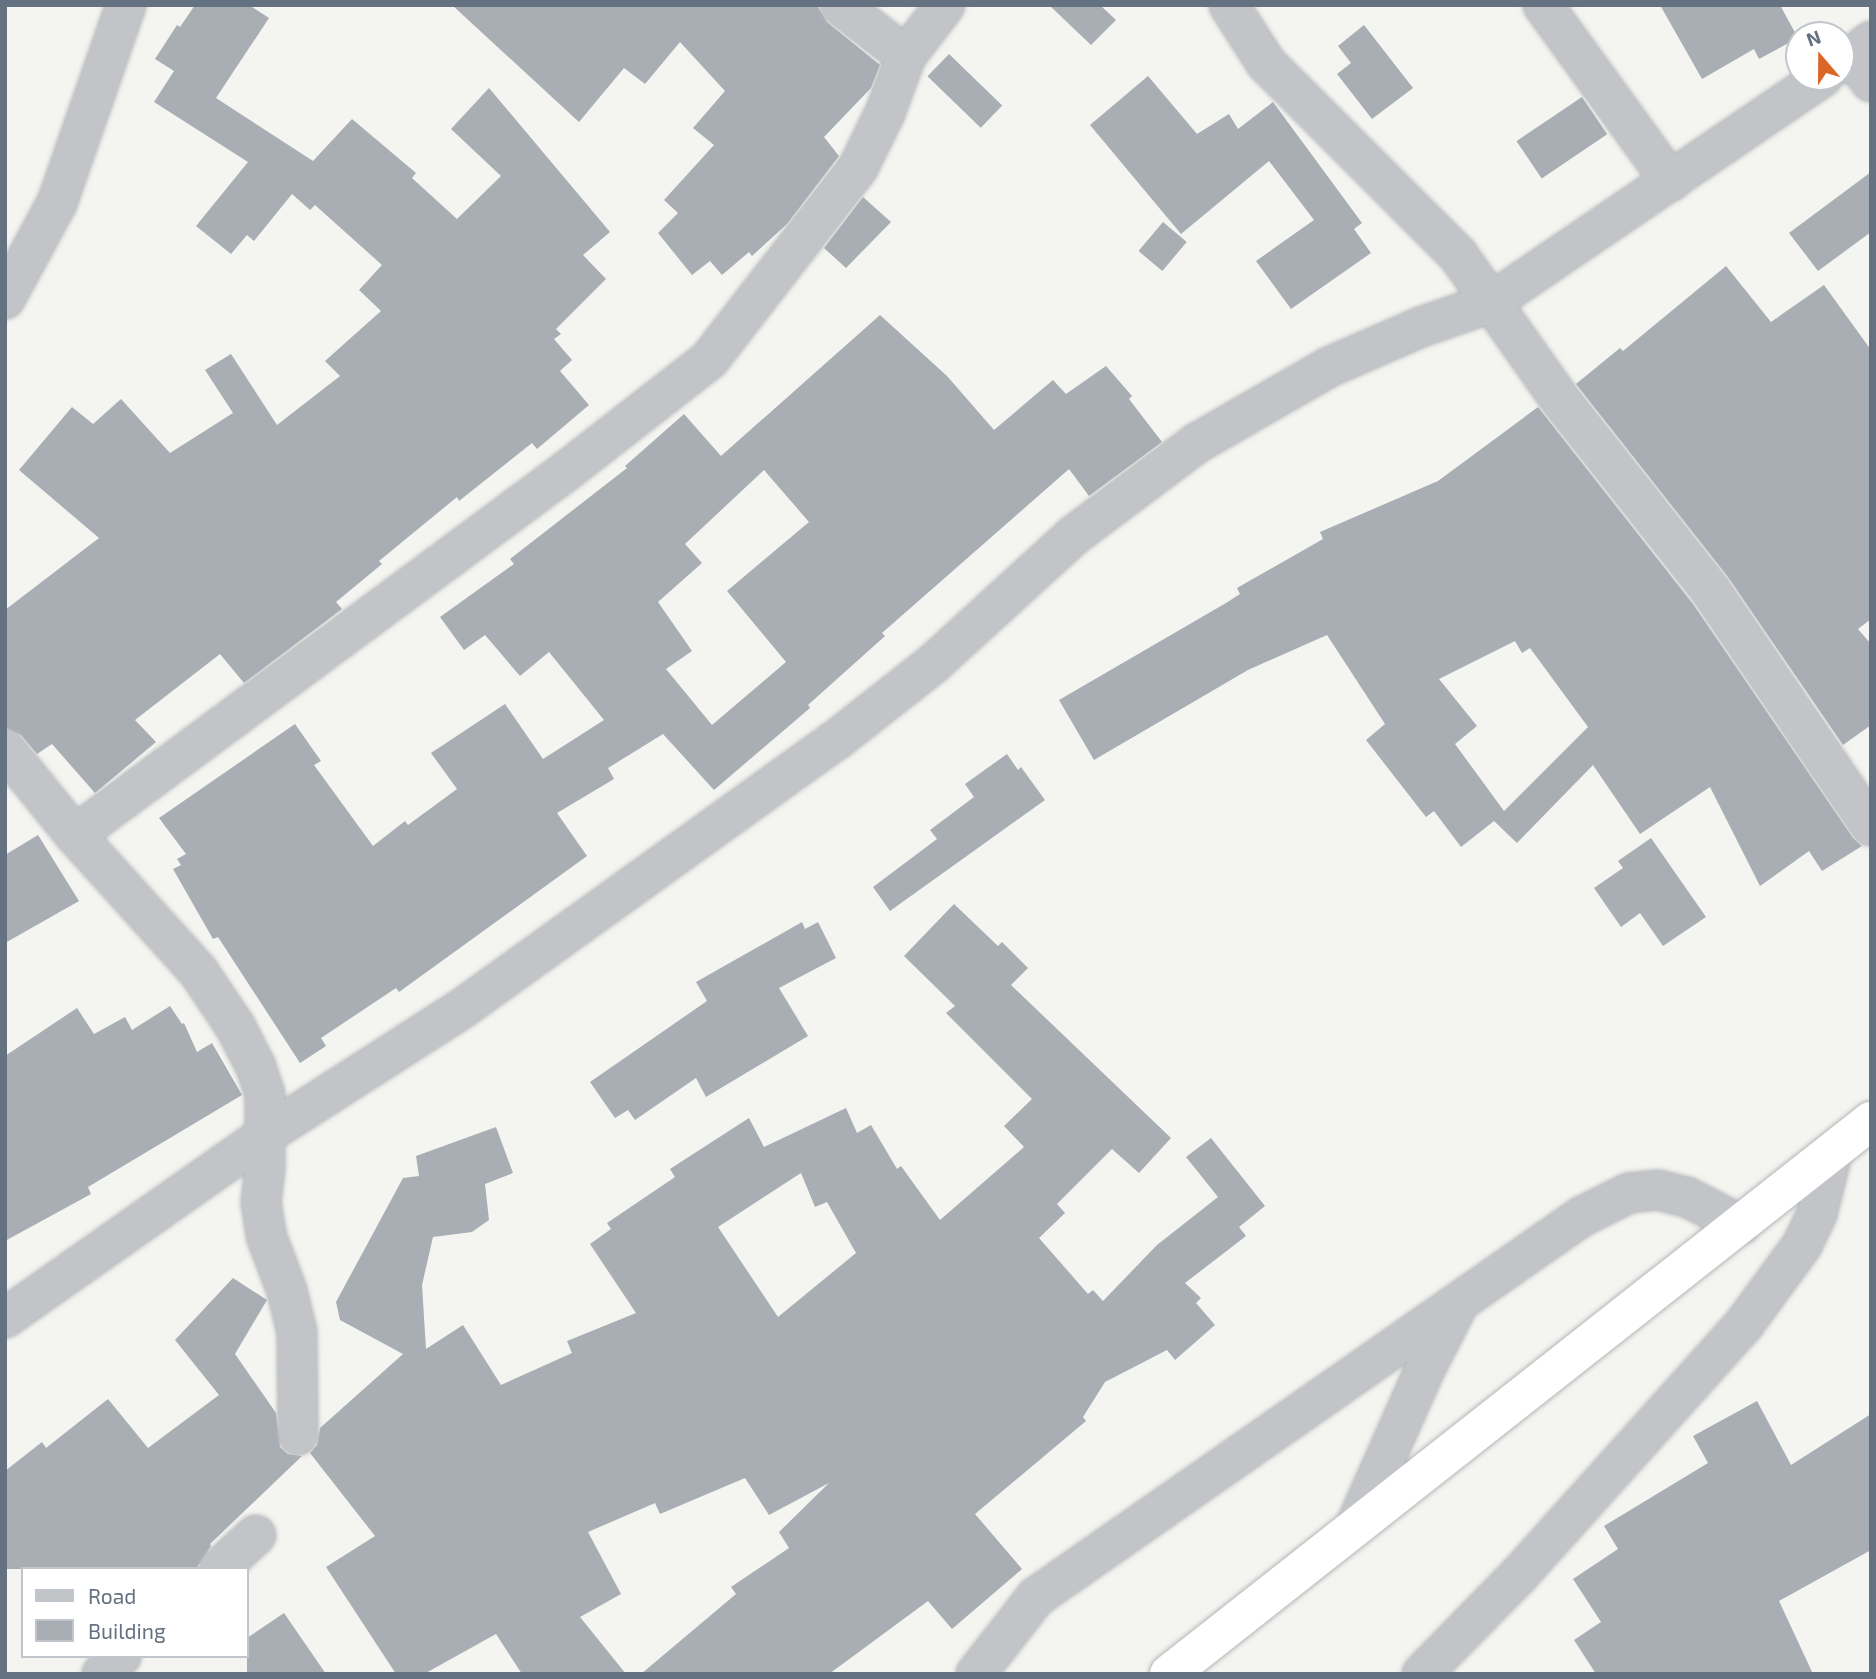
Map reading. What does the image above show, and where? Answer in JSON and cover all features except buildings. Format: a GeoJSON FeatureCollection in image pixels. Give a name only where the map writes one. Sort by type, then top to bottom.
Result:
{"type":"FeatureCollection","features":[{"type":"Feature","properties":{"kind":"highway"},"geometry":{"type":"LineString","coordinates":[[1169,1674],[1741,1225],[1858,1127]]}},
{"type":"Feature","properties":{"kind":"street"},"geometry":{"type":"LineString","coordinates":[[5,299],[57,203],[126,5]]}},
{"type":"Feature","properties":{"kind":"street"},"geometry":{"type":"LineString","coordinates":[[840,5],[906,57]]}},
{"type":"Feature","properties":{"kind":"street"},"geometry":{"type":"LineString","coordinates":[[75,835],[565,472],[709,360],[858,168],[886,113],[906,57],[945,5]]}},
{"type":"Feature","properties":{"kind":"street"},"geometry":{"type":"LineString","coordinates":[[1229,5],[1266,63],[1458,255],[1558,397],[1712,591],[1871,827]]}},
{"type":"Feature","properties":{"kind":"street"},"geometry":{"type":"LineString","coordinates":[[1543,5],[1671,182]]}},
{"type":"Feature","properties":{"kind":"street"},"geometry":{"type":"LineString","coordinates":[[5,1318],[265,1135],[460,1010],[835,741],[933,664],[1073,536],[1197,443],[1329,367],[1421,327],[1490,303],[1586,235],[1810,91]]}},
{"type":"Feature","properties":{"kind":"street"},"geometry":{"type":"LineString","coordinates":[[5,749],[75,835],[198,971],[235,1026],[256,1068],[265,1094],[261,1202],[267,1238],[287,1291],[297,1332],[298,1435]]}},
{"type":"Feature","properties":{"kind":"street"},"geometry":{"type":"LineString","coordinates":[[1422,1674],[1520,1574],[1745,1323],[1802,1245],[1858,1127]]}},
{"type":"Feature","properties":{"kind":"street"},"geometry":{"type":"LineString","coordinates":[[976,1674],[1036,1597],[1581,1217],[1629,1193],[1658,1190],[1687,1197],[1741,1225]]}},
{"type":"Feature","properties":{"kind":"street"},"geometry":{"type":"LineString","coordinates":[[1355,1527],[1424,1371],[1461,1299]]}},
{"type":"Feature","properties":{"kind":"street"},"geometry":{"type":"LineString","coordinates":[[221,1567],[256,1535]]}},
{"type":"Feature","properties":{"kind":"street"},"geometry":{"type":"LineString","coordinates":[[102,1674],[119,1658]]}}]}
